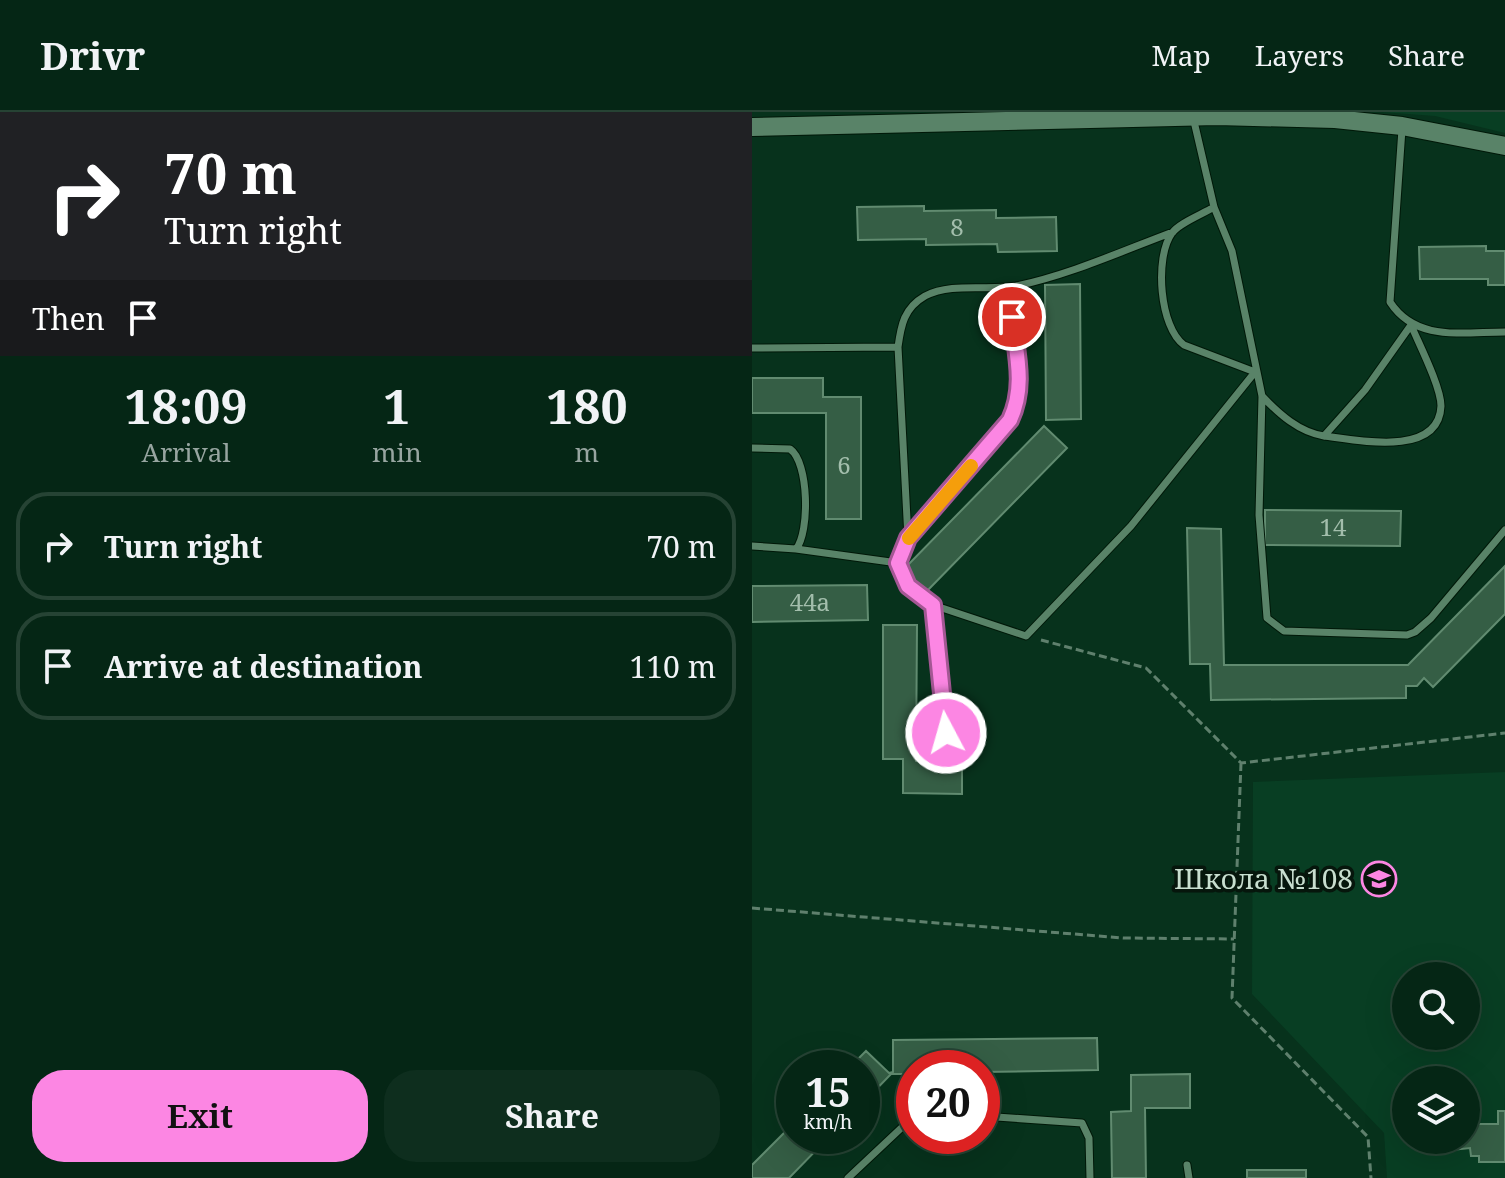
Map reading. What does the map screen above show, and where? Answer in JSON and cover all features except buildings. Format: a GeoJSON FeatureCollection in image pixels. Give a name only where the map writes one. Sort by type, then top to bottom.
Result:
{"type":"FeatureCollection","features":[{"type":"Feature","properties":{"kind":"street"},"geometry":{"type":"LineString","coordinates":[[752,127],[1193,117],[1335,119],[1402,126],[1505,146]]}},
{"type":"Feature","properties":{"kind":"lane"},"geometry":{"type":"LineString","coordinates":[[1193,117],[1214,207],[1232,251],[1262,396],[1259,515],[1267,618],[1277,629],[1407,635],[1431,618],[1505,530]]}},
{"type":"Feature","properties":{"kind":"lane"},"geometry":{"type":"LineString","coordinates":[[1262,396],[1281,416],[1324,436],[1389,444],[1429,431],[1438,417],[1441,403],[1411,325],[1390,302],[1402,126]]}},
{"type":"Feature","properties":{"kind":"lane"},"geometry":{"type":"LineString","coordinates":[[908,538],[898,347],[901,323],[907,310],[928,295],[949,289],[1016,286],[1173,232],[1214,207]]}},
{"type":"Feature","properties":{"kind":"lane"},"geometry":{"type":"LineString","coordinates":[[1173,232],[1167,246],[1162,290],[1175,339],[1193,350],[1255,372]]}},
{"type":"Feature","properties":{"kind":"lane"},"geometry":{"type":"LineString","coordinates":[[1012,317],[1021,391],[1014,411],[908,538],[898,563],[908,586],[933,605],[1026,636],[1131,526],[1255,372]]}},
{"type":"Feature","properties":{"kind":"lane"},"geometry":{"type":"LineString","coordinates":[[1411,325],[1430,332],[1505,332]]}},
{"type":"Feature","properties":{"kind":"lane"},"geometry":{"type":"LineString","coordinates":[[1324,436],[1365,390],[1411,325]]}},
{"type":"Feature","properties":{"kind":"lane"},"geometry":{"type":"LineString","coordinates":[[752,348],[898,347]]}},
{"type":"Feature","properties":{"kind":"lane"},"geometry":{"type":"LineString","coordinates":[[752,448],[790,449],[802,464],[804,529],[796,549]]}},
{"type":"Feature","properties":{"kind":"lane"},"geometry":{"type":"LineString","coordinates":[[752,546],[898,563]]}},
{"type":"Feature","properties":{"kind":"lane"},"geometry":{"type":"LineString","coordinates":[[933,605],[946,733]]}},
{"type":"Feature","properties":{"kind":"lane"},"geometry":{"type":"LineString","coordinates":[[1000,1117],[1082,1123],[1089,1138],[1090,1178]]}},
{"type":"Feature","properties":{"kind":"lane"},"geometry":{"type":"LineString","coordinates":[[848,1178],[896,1133]]}},
{"type":"Feature","properties":{"kind":"lane"},"geometry":{"type":"LineString","coordinates":[[1187,1165],[1189,1178]]}},
{"type":"Feature","properties":{"kind":"path"},"geometry":{"type":"LineString","coordinates":[[1026,636],[1146,668],[1241,763],[1232,998],[1368,1137],[1371,1178]]}},
{"type":"Feature","properties":{"kind":"path"},"geometry":{"type":"LineString","coordinates":[[1241,763],[1505,733]]}},
{"type":"Feature","properties":{"kind":"path"},"geometry":{"type":"LineString","coordinates":[[752,908],[1123,938],[1234,939]]}},
{"type":"Feature","properties":{"kind":"shaded area"},"geometry":{"type":"Polygon","coordinates":[[[1381,112],[1505,112],[1505,133],[1435,116],[1381,112]]]}},
{"type":"Feature","properties":{"kind":"shaded area","name":"Школа №108"},"geometry":{"type":"Polygon","coordinates":[[[1505,772],[1505,1178],[1387,1178],[1384,1133],[1252,994],[1253,782],[1505,772]]]}},
{"type":"Feature","properties":{"kind":"slow traffic"},"geometry":{"type":"LineString","coordinates":[[909,538],[971,466]]}},
{"type":"Feature","properties":{"kind":"place","name":"Школа №108"},"geometry":{"type":"Point","coordinates":[1379,879]}},
{"type":"Feature","properties":{"kind":"route"},"geometry":{"type":"LineString","coordinates":[[946,733],[933,605],[908,586],[898,563],[901,549],[908,538],[1010,420],[1018,403],[1021,391],[1012,317]]}}]}
